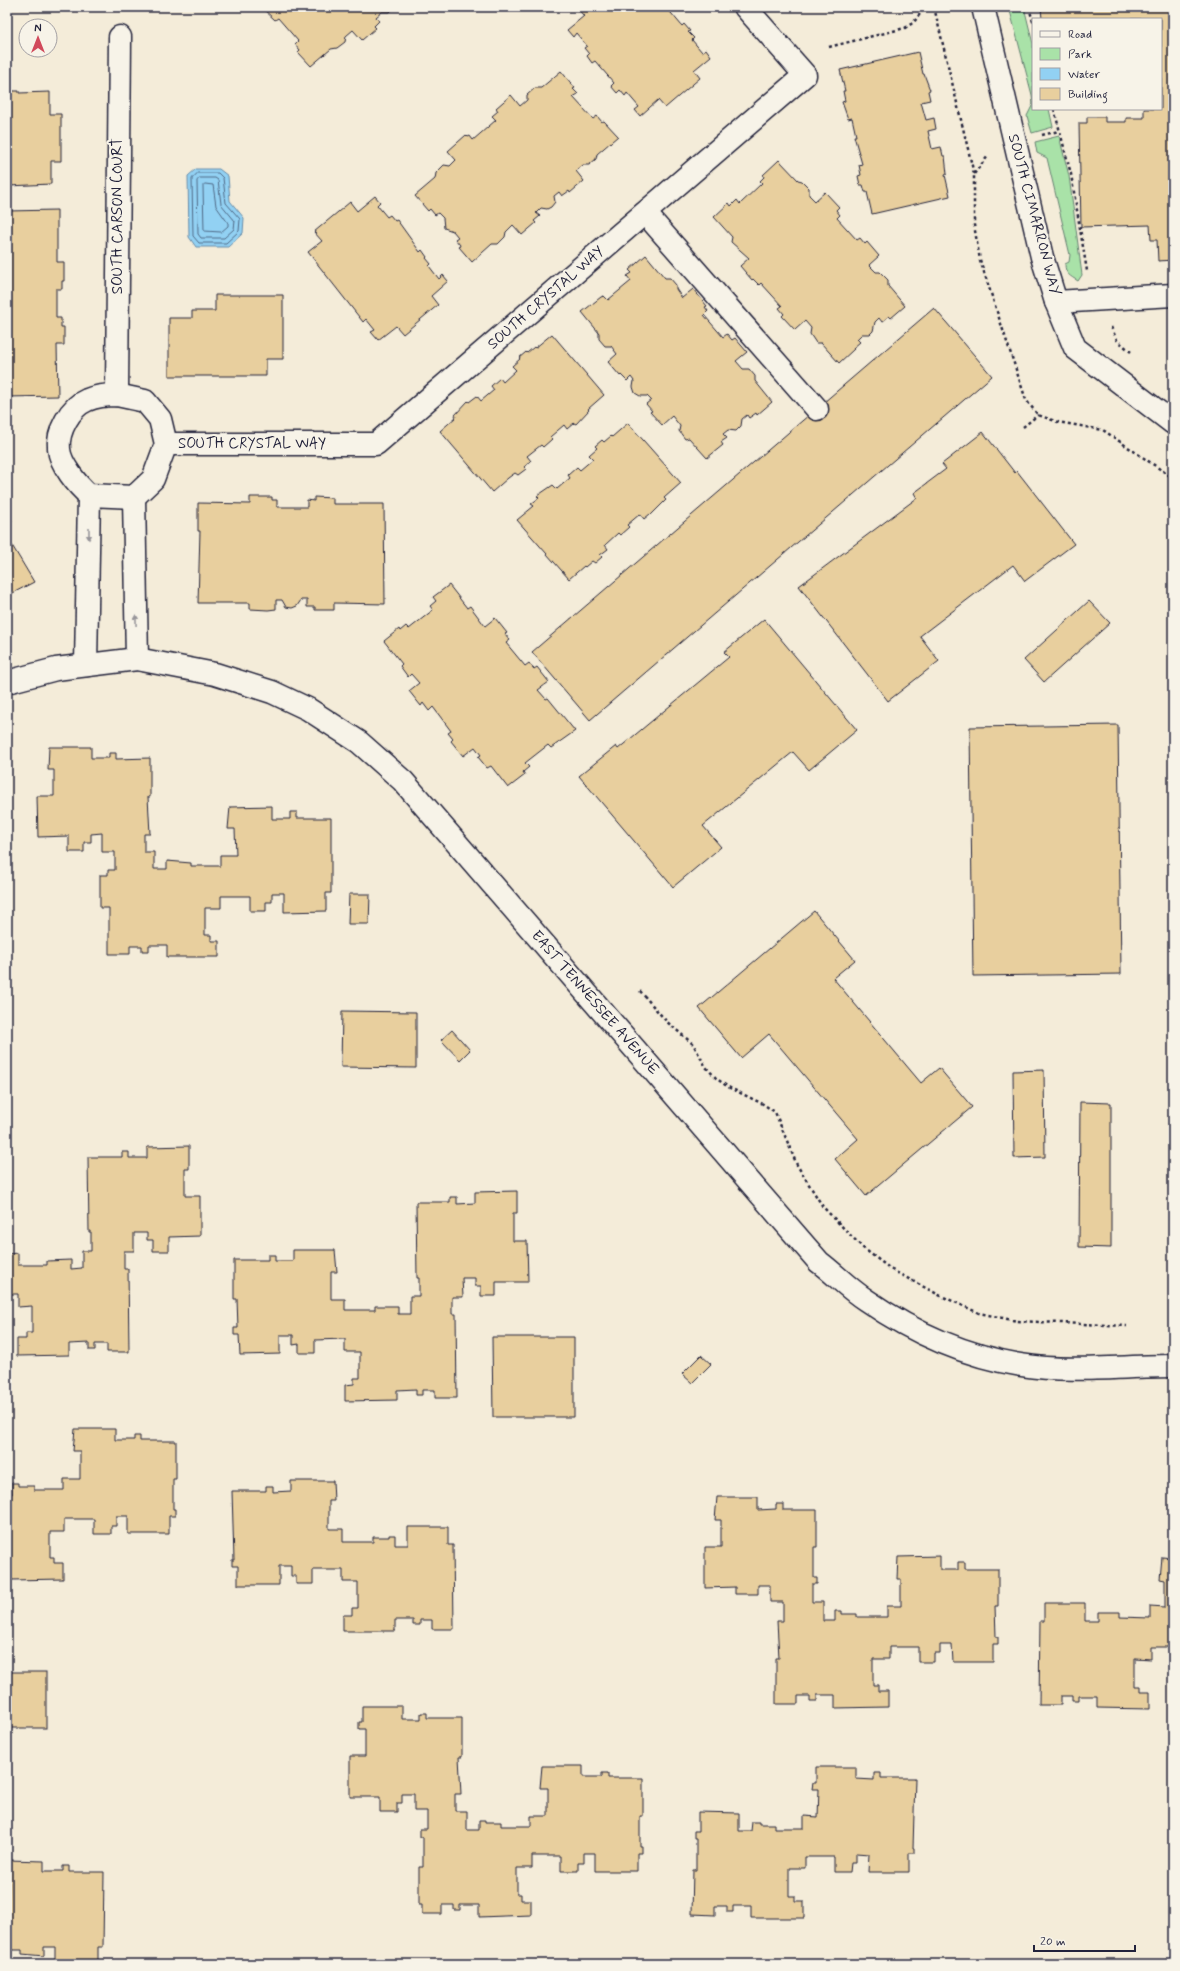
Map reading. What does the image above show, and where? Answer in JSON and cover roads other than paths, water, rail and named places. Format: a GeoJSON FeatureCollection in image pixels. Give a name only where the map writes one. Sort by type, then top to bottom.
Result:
{"type":"FeatureCollection","features":[{"type":"Feature","properties":{"kind":"street","name":"SOUTH CRYSTAL WAY"},"geometry":{"type":"LineString","coordinates":[[166,444],[376,444],[805,75],[745,7]]}},
{"type":"Feature","properties":{"kind":"street","name":"SOUTH CIMARRON WAY"},"geometry":{"type":"LineString","coordinates":[[983,7],[1042,257],[1056,302],[1075,348],[1173,423]]}},
{"type":"Feature","properties":{"kind":"street","name":"SOUTH CARSON COURT"},"geometry":{"type":"LineString","coordinates":[[117,395],[120,37]]}},
{"type":"Feature","properties":{"kind":"street"},"geometry":{"type":"LineString","coordinates":[[645,213],[817,409]]}},
{"type":"Feature","properties":{"kind":"street"},"geometry":{"type":"LineString","coordinates":[[1056,302],[1173,295]]}},
{"type":"Feature","properties":{"kind":"street"},"geometry":{"type":"LineString","coordinates":[[117,395],[145,401],[160,419],[166,444],[153,479],[134,497],[89,495],[70,476],[59,450],[62,428],[70,414],[85,400],[100,396],[117,395]]}},
{"type":"Feature","properties":{"kind":"street"},"geometry":{"type":"LineString","coordinates":[[86,665],[89,495]]}},
{"type":"Feature","properties":{"kind":"street"},"geometry":{"type":"LineString","coordinates":[[134,497],[137,659]]}},
{"type":"Feature","properties":{"kind":"street","name":"EAST TENNESSEE AVENUE"},"geometry":{"type":"LineString","coordinates":[[7,682],[56,669],[137,659],[215,674],[272,692],[308,709],[359,742],[403,781],[819,1262],[866,1300],[918,1332],[973,1354],[1022,1365],[1066,1368],[1173,1366]]}},
{"type":"Feature","properties":{"kind":"water"},"geometry":{"type":"Polygon","coordinates":[[[196,169],[219,169],[228,176],[230,201],[244,218],[243,233],[228,247],[196,247],[189,237],[188,176],[196,169]]]}}]}
